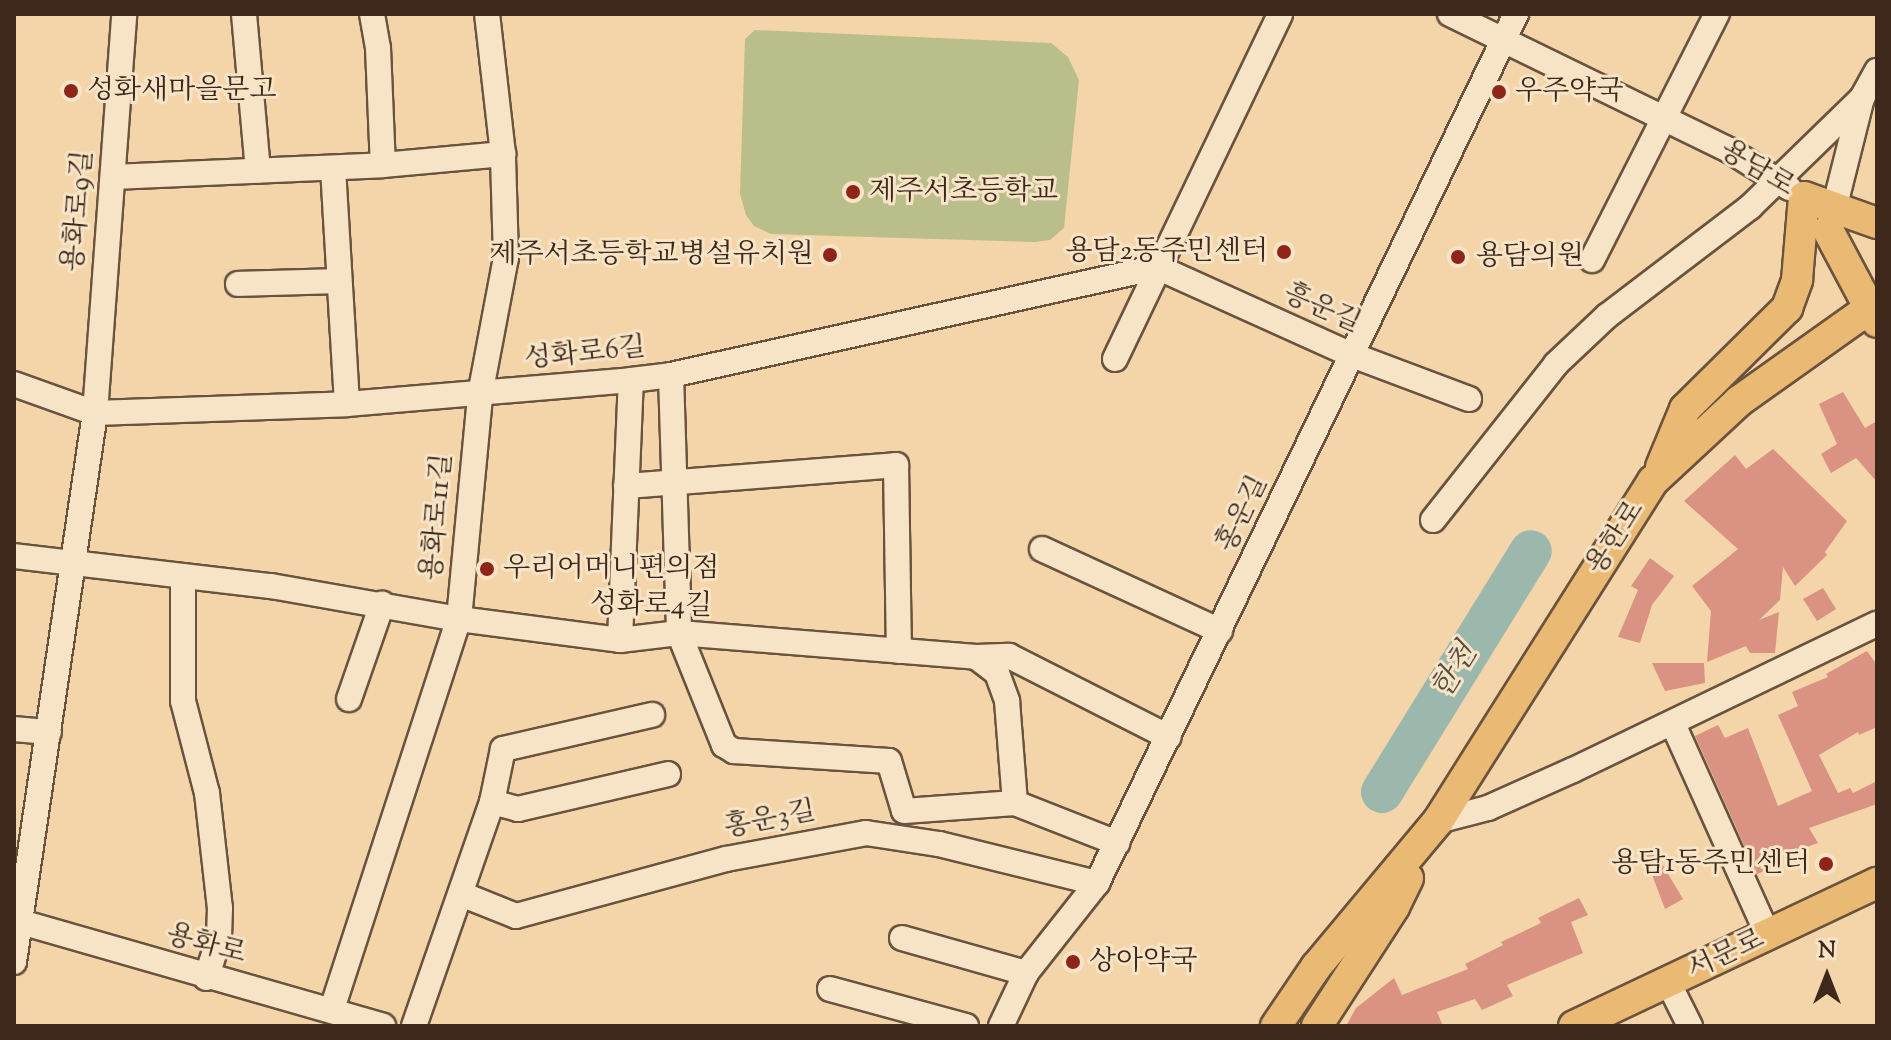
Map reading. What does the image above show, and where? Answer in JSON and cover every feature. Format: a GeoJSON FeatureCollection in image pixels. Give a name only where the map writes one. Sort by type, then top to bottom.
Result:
{"type":"FeatureCollection","features":[{"type":"Feature","properties":{"kind":"main road"},"geometry":{"type":"LineString","coordinates":[[1804,197],[1831,219],[1875,310]]}},
{"type":"Feature","properties":{"kind":"main road"},"geometry":{"type":"LineString","coordinates":[[1655,479],[1685,409],[1787,308],[1797,280],[1804,197]]}},
{"type":"Feature","properties":{"kind":"main road"},"geometry":{"type":"LineString","coordinates":[[1831,219],[1877,223]]}},
{"type":"Feature","properties":{"kind":"main road","name":"용한로"},"geometry":{"type":"LineString","coordinates":[[1316,1024],[1394,907],[1432,830],[1611,542],[1655,479],[1739,401],[1875,310]]}},
{"type":"Feature","properties":{"kind":"main road","name":"용한로"},"geometry":{"type":"LineString","coordinates":[[1276,1026],[1316,967],[1432,830]]}},
{"type":"Feature","properties":{"kind":"main road","name":"서문로"},"geometry":{"type":"LineString","coordinates":[[1574,1026],[1877,883]]}},
{"type":"Feature","properties":{"kind":"main road"},"geometry":{"type":"LineString","coordinates":[[1316,1024],[1352,927]]}},
{"type":"Feature","properties":{"kind":"street","name":"용화로9길"},"geometry":{"type":"LineString","coordinates":[[14,962],[17,920],[75,563],[95,413],[124,14]]}},
{"type":"Feature","properties":{"kind":"street"},"geometry":{"type":"LineString","coordinates":[[244,14],[258,170]]}},
{"type":"Feature","properties":{"kind":"street"},"geometry":{"type":"LineString","coordinates":[[372,14],[378,48],[383,165]]}},
{"type":"Feature","properties":{"kind":"street","name":"용화로11길"},"geometry":{"type":"LineString","coordinates":[[332,1009],[459,619],[480,395],[506,258],[503,154],[487,14]]}},
{"type":"Feature","properties":{"kind":"street"},"geometry":{"type":"LineString","coordinates":[[1115,359],[1280,14]]}},
{"type":"Feature","properties":{"kind":"street","name":"용담로"},"geometry":{"type":"LineString","coordinates":[[1450,14],[1729,150],[1804,197]]}},
{"type":"Feature","properties":{"kind":"street","name":"홍운길"},"geometry":{"type":"LineString","coordinates":[[1001,1026],[1026,973],[1097,883],[1516,14]]}},
{"type":"Feature","properties":{"kind":"street"},"geometry":{"type":"LineString","coordinates":[[1592,260],[1717,14]]}},
{"type":"Feature","properties":{"kind":"street"},"geometry":{"type":"LineString","coordinates":[[1831,219],[1862,98],[1877,71]]}},
{"type":"Feature","properties":{"kind":"street"},"geometry":{"type":"LineString","coordinates":[[1433,520],[1556,364],[1607,316],[1750,207],[1862,98]]}},
{"type":"Feature","properties":{"kind":"street"},"geometry":{"type":"LineString","coordinates":[[113,177],[333,168],[503,154]]}},
{"type":"Feature","properties":{"kind":"street"},"geometry":{"type":"LineString","coordinates":[[333,168],[337,281],[347,404]]}},
{"type":"Feature","properties":{"kind":"street","name":"흥운길"},"geometry":{"type":"LineString","coordinates":[[1157,267],[1352,355],[1469,399]]}},
{"type":"Feature","properties":{"kind":"street","name":"성화로6길"},"geometry":{"type":"LineString","coordinates":[[14,384],[95,413],[347,404],[631,380],[671,375],[1157,267]]}},
{"type":"Feature","properties":{"kind":"street"},"geometry":{"type":"LineString","coordinates":[[238,284],[337,281]]}},
{"type":"Feature","properties":{"kind":"street"},"geometry":{"type":"LineString","coordinates":[[671,375],[679,633],[724,745],[734,751],[889,761],[904,811],[1015,803],[1117,843]]}},
{"type":"Feature","properties":{"kind":"street"},"geometry":{"type":"LineString","coordinates":[[620,640],[631,380]]}},
{"type":"Feature","properties":{"kind":"street"},"geometry":{"type":"LineString","coordinates":[[626,486],[896,465],[899,651]]}},
{"type":"Feature","properties":{"kind":"street"},"geometry":{"type":"LineString","coordinates":[[1042,549],[1220,631]]}},
{"type":"Feature","properties":{"kind":"street","name":"성화로4길"},"geometry":{"type":"LineString","coordinates":[[15,558],[183,576],[382,604],[459,619],[620,640],[679,633],[976,657],[1009,656],[1169,737]]}},
{"type":"Feature","properties":{"kind":"street"},"geometry":{"type":"LineString","coordinates":[[183,576],[183,701],[207,793],[220,908],[219,939],[206,978]]}},
{"type":"Feature","properties":{"kind":"street"},"geometry":{"type":"LineString","coordinates":[[349,699],[382,604]]}},
{"type":"Feature","properties":{"kind":"street"},"geometry":{"type":"LineString","coordinates":[[1432,830],[1488,808],[1673,724],[1877,624]]}},
{"type":"Feature","properties":{"kind":"street"},"geometry":{"type":"LineString","coordinates":[[976,657],[997,673],[1007,701],[1015,803]]}},
{"type":"Feature","properties":{"kind":"street"},"geometry":{"type":"LineString","coordinates":[[414,1026],[492,802],[503,749],[652,715]]}},
{"type":"Feature","properties":{"kind":"street"},"geometry":{"type":"LineString","coordinates":[[1673,724],[1768,935]]}},
{"type":"Feature","properties":{"kind":"street"},"geometry":{"type":"LineString","coordinates":[[14,729],[49,732]]}},
{"type":"Feature","properties":{"kind":"street"},"geometry":{"type":"LineString","coordinates":[[492,802],[518,809],[668,774]]}},
{"type":"Feature","properties":{"kind":"street","name":"홍운3길"},"geometry":{"type":"LineString","coordinates":[[461,894],[516,916],[726,859],[866,833],[939,844],[1097,883]]}},
{"type":"Feature","properties":{"kind":"street","name":"용화로"},"geometry":{"type":"LineString","coordinates":[[17,920],[206,978],[332,1009],[375,1025]]}},
{"type":"Feature","properties":{"kind":"street"},"geometry":{"type":"LineString","coordinates":[[902,938],[1026,973]]}},
{"type":"Feature","properties":{"kind":"street"},"geometry":{"type":"LineString","coordinates":[[1668,982],[1690,1026]]}},
{"type":"Feature","properties":{"kind":"street"},"geometry":{"type":"LineString","coordinates":[[830,989],[966,1026]]}},
{"type":"Feature","properties":{"kind":"green space"},"geometry":{"type":"Polygon","coordinates":[[[755,30],[1051,43],[1068,57],[1079,80],[1064,228],[1050,240],[1035,242],[771,234],[754,226],[746,215],[740,194],[745,39],[755,30]]]}},
{"type":"Feature","properties":{"kind":"building"},"geometry":{"type":"Polygon","coordinates":[[[1843,392],[1865,428],[1877,421],[1877,482],[1856,458],[1831,473],[1821,454],[1837,444],[1819,404],[1843,392]]]}},
{"type":"Feature","properties":{"kind":"building"},"geometry":{"type":"Polygon","coordinates":[[[1773,449],[1847,521],[1825,552],[1827,555],[1795,586],[1783,567],[1780,600],[1759,620],[1779,612],[1775,653],[1750,653],[1746,646],[1707,662],[1711,611],[1692,586],[1738,549],[1684,501],[1735,455],[1746,469],[1773,449]]]}},
{"type":"Feature","properties":{"kind":"building"},"geometry":{"type":"Polygon","coordinates":[[[1650,558],[1674,576],[1652,605],[1640,643],[1618,637],[1638,590],[1631,586],[1650,558]]]}},
{"type":"Feature","properties":{"kind":"building"},"geometry":{"type":"Polygon","coordinates":[[[1823,588],[1836,609],[1817,621],[1803,599],[1823,588]]]}},
{"type":"Feature","properties":{"kind":"building"},"geometry":{"type":"Polygon","coordinates":[[[1867,651],[1877,665],[1877,727],[1859,735],[1858,732],[1819,755],[1838,793],[1850,788],[1853,793],[1877,781],[1877,804],[1809,828],[1818,843],[1773,859],[1777,866],[1757,874],[1695,736],[1718,725],[1725,738],[1748,728],[1778,806],[1812,791],[1778,715],[1798,706],[1792,692],[1828,677],[1826,674],[1867,651]]]}},
{"type":"Feature","properties":{"kind":"building"},"geometry":{"type":"Polygon","coordinates":[[[1652,663],[1704,663],[1705,683],[1665,691],[1652,663]]]}},
{"type":"Feature","properties":{"kind":"building"},"geometry":{"type":"Polygon","coordinates":[[[1652,847],[1683,899],[1665,909],[1643,851],[1652,847]]]}},
{"type":"Feature","properties":{"kind":"building"},"geometry":{"type":"Polygon","coordinates":[[[1579,898],[1588,915],[1571,922],[1583,953],[1507,985],[1513,996],[1482,1010],[1475,999],[1437,1012],[1443,1026],[1346,1026],[1356,1008],[1394,978],[1402,995],[1468,969],[1465,964],[1541,923],[1538,918],[1579,898]]]}},
{"type":"Feature","properties":{"kind":"waterway","name":"한천"},"geometry":{"type":"LineString","coordinates":[[1382,792],[1531,551]]}},
{"type":"Feature","properties":{"kind":"place","name":"성화새마을문고"},"geometry":{"type":"Point","coordinates":[71,91]}},
{"type":"Feature","properties":{"kind":"place","name":"우주약국"},"geometry":{"type":"Point","coordinates":[1499,92]}},
{"type":"Feature","properties":{"kind":"place","name":"제주서초등학교"},"geometry":{"type":"Point","coordinates":[853,192]}},
{"type":"Feature","properties":{"kind":"place","name":"용담2동주민센터"},"geometry":{"type":"Point","coordinates":[1284,252]}},
{"type":"Feature","properties":{"kind":"place","name":"제주서초등학교병설유치원"},"geometry":{"type":"Point","coordinates":[830,255]}},
{"type":"Feature","properties":{"kind":"place","name":"용담의원"},"geometry":{"type":"Point","coordinates":[1458,257]}},
{"type":"Feature","properties":{"kind":"place","name":"우리어머니편의점"},"geometry":{"type":"Point","coordinates":[487,569]}},
{"type":"Feature","properties":{"kind":"place","name":"용담1동주민센터"},"geometry":{"type":"Point","coordinates":[1826,864]}},
{"type":"Feature","properties":{"kind":"place","name":"상아약국"},"geometry":{"type":"Point","coordinates":[1073,962]}}]}
